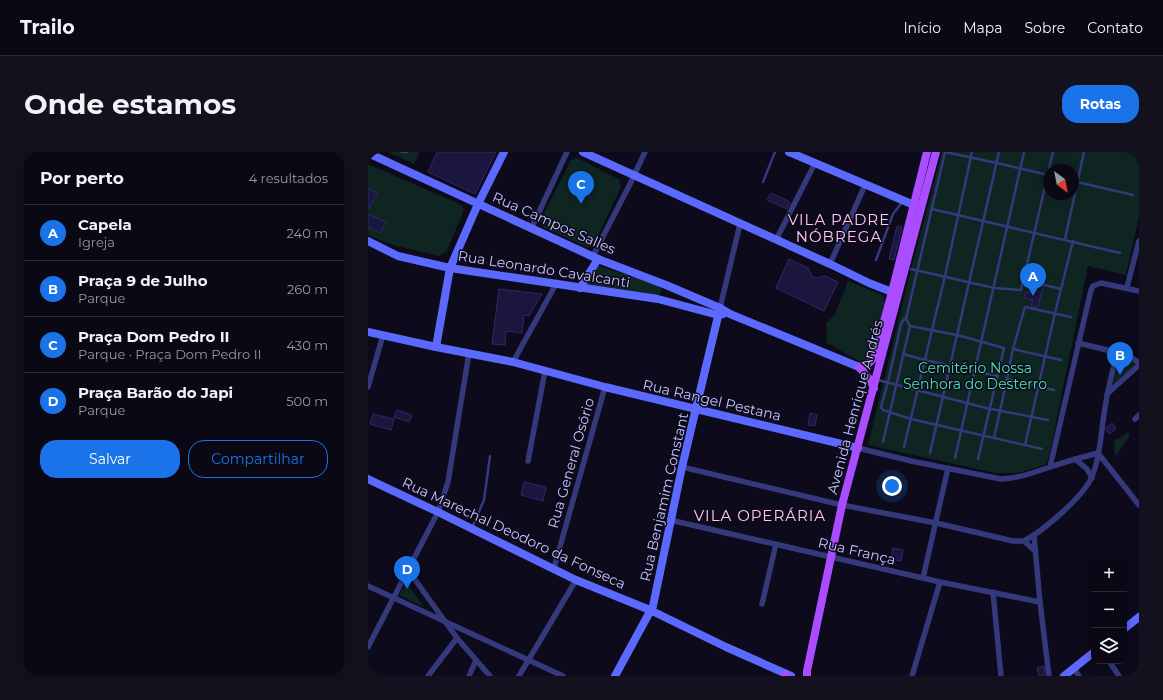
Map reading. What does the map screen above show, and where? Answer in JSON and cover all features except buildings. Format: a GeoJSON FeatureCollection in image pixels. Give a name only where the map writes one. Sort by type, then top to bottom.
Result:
{"type":"FeatureCollection","features":[{"type":"Feature","properties":{"kind":"main road","name":"Avenida Henrique Andrés"},"geometry":{"type":"LineString","coordinates":[[805,674],[842,505],[874,388],[927,152]]}},
{"type":"Feature","properties":{"kind":"main road","name":"Avenida Henrique Andrés"},"geometry":{"type":"LineString","coordinates":[[859,367],[867,365],[874,358],[916,232],[936,152]]}},
{"type":"Feature","properties":{"kind":"main road"},"geometry":{"type":"LineString","coordinates":[[914,205],[917,210],[916,232]]}},
{"type":"Feature","properties":{"kind":"main road"},"geometry":{"type":"LineString","coordinates":[[859,367],[866,374],[874,388]]}},
{"type":"Feature","properties":{"kind":"street"},"geometry":{"type":"LineString","coordinates":[[436,347],[450,268],[478,204],[504,152]]}},
{"type":"Feature","properties":{"kind":"street"},"geometry":{"type":"LineString","coordinates":[[532,229],[567,152]]}},
{"type":"Feature","properties":{"kind":"street"},"geometry":{"type":"LineString","coordinates":[[583,152],[634,174],[869,283],[895,293]]}},
{"type":"Feature","properties":{"kind":"street"},"geometry":{"type":"LineString","coordinates":[[580,288],[596,258],[645,152]]}},
{"type":"Feature","properties":{"kind":"street"},"geometry":{"type":"LineString","coordinates":[[791,152],[914,205]]}},
{"type":"Feature","properties":{"kind":"street","name":"Rua Campos Salles"},"geometry":{"type":"LineString","coordinates":[[368,153],[596,258],[666,285],[719,311],[730,314],[859,367]]}},
{"type":"Feature","properties":{"kind":"street"},"geometry":{"type":"LineString","coordinates":[[776,240],[815,163]]}},
{"type":"Feature","properties":{"kind":"street"},"geometry":{"type":"LineString","coordinates":[[830,264],[865,185]]}},
{"type":"Feature","properties":{"kind":"street","name":"Rua Benjamim Constant"},"geometry":{"type":"LineString","coordinates":[[615,676],[653,606],[682,467],[740,224]]}},
{"type":"Feature","properties":{"kind":"street","name":"Rua Leonardo Cavalcanti"},"geometry":{"type":"LineString","coordinates":[[368,241],[398,256],[450,268],[658,299],[719,311]]}},
{"type":"Feature","properties":{"kind":"street"},"geometry":{"type":"LineString","coordinates":[[1127,287],[1139,241]]}},
{"type":"Feature","properties":{"kind":"street"},"geometry":{"type":"LineString","coordinates":[[1050,467],[1078,343],[1093,286],[1101,283],[1127,287],[1139,291]]}},
{"type":"Feature","properties":{"kind":"street"},"geometry":{"type":"LineString","coordinates":[[513,362],[556,284]]}},
{"type":"Feature","properties":{"kind":"street"},"geometry":{"type":"LineString","coordinates":[[658,299],[664,296],[666,285]]}},
{"type":"Feature","properties":{"kind":"street","name":"Rua Rangel Pestana"},"geometry":{"type":"LineString","coordinates":[[368,332],[513,362],[605,388],[858,448],[1002,479],[1014,478],[1098,453]]}},
{"type":"Feature","properties":{"kind":"street"},"geometry":{"type":"LineString","coordinates":[[368,387],[383,335]]}},
{"type":"Feature","properties":{"kind":"street"},"geometry":{"type":"LineString","coordinates":[[1078,343],[1128,355],[1139,364],[1107,394]]}},
{"type":"Feature","properties":{"kind":"street"},"geometry":{"type":"LineString","coordinates":[[682,467],[842,505],[1013,541],[1024,541],[1034,536],[1072,502],[1092,478],[1098,453],[1107,394],[1118,352]]}},
{"type":"Feature","properties":{"kind":"street"},"geometry":{"type":"LineString","coordinates":[[368,647],[438,512],[448,482],[469,353]]}},
{"type":"Feature","properties":{"kind":"street"},"geometry":{"type":"LineString","coordinates":[[528,461],[545,371]]}},
{"type":"Feature","properties":{"kind":"street","name":"Rua General Osório"},"geometry":{"type":"LineString","coordinates":[[554,568],[605,388]]}},
{"type":"Feature","properties":{"kind":"street"},"geometry":{"type":"LineString","coordinates":[[1098,453],[1139,505]]}},
{"type":"Feature","properties":{"kind":"street"},"geometry":{"type":"LineString","coordinates":[[1075,459],[1087,469],[1092,478]]}},
{"type":"Feature","properties":{"kind":"street"},"geometry":{"type":"LineString","coordinates":[[923,578],[948,468]]}},
{"type":"Feature","properties":{"kind":"street","name":"Rua Marechal Deodoro da Fonseca"},"geometry":{"type":"LineString","coordinates":[[368,479],[472,528],[576,580],[650,610],[787,675]]}},
{"type":"Feature","properties":{"kind":"street","name":"Rua França"},"geometry":{"type":"LineString","coordinates":[[670,520],[940,582],[1040,602]]}},
{"type":"Feature","properties":{"kind":"street"},"geometry":{"type":"LineString","coordinates":[[1034,536],[1034,551],[1049,676]]}},
{"type":"Feature","properties":{"kind":"street"},"geometry":{"type":"LineString","coordinates":[[1024,541],[1034,551]]}},
{"type":"Feature","properties":{"kind":"street"},"geometry":{"type":"LineString","coordinates":[[762,604],[776,544]]}},
{"type":"Feature","properties":{"kind":"street"},"geometry":{"type":"LineString","coordinates":[[408,570],[457,638],[490,676]]}},
{"type":"Feature","properties":{"kind":"street"},"geometry":{"type":"LineString","coordinates":[[520,676],[576,580]]}},
{"type":"Feature","properties":{"kind":"street"},"geometry":{"type":"LineString","coordinates":[[912,676],[940,582]]}},
{"type":"Feature","properties":{"kind":"street"},"geometry":{"type":"LineString","coordinates":[[368,586],[563,676]]}},
{"type":"Feature","properties":{"kind":"street"},"geometry":{"type":"LineString","coordinates":[[993,592],[1001,676]]}},
{"type":"Feature","properties":{"kind":"street"},"geometry":{"type":"LineString","coordinates":[[1125,628],[1139,617]]}},
{"type":"Feature","properties":{"kind":"street"},"geometry":{"type":"LineString","coordinates":[[428,676],[457,638]]}},
{"type":"Feature","properties":{"kind":"street"},"geometry":{"type":"LineString","coordinates":[[1064,676],[1091,654]]}},
{"type":"Feature","properties":{"kind":"street"},"geometry":{"type":"LineString","coordinates":[[469,676],[476,660]]}},
{"type":"Feature","properties":{"kind":"street"},"geometry":{"type":"LineString","coordinates":[[1111,664],[1119,676]]}},
{"type":"Feature","properties":{"kind":"street"},"geometry":{"type":"LineString","coordinates":[[1074,668],[1080,676]]}},
{"type":"Feature","properties":{"kind":"lane"},"geometry":{"type":"LineString","coordinates":[[402,152],[407,152]]}},
{"type":"Feature","properties":{"kind":"lane"},"geometry":{"type":"LineString","coordinates":[[763,182],[775,152]]}},
{"type":"Feature","properties":{"kind":"lane"},"geometry":{"type":"LineString","coordinates":[[1042,448],[911,419],[890,413],[883,410],[881,407],[901,324],[906,318],[945,152],[1043,175]]}},
{"type":"Feature","properties":{"kind":"lane"},"geometry":{"type":"LineString","coordinates":[[904,447],[945,276],[972,152]]}},
{"type":"Feature","properties":{"kind":"lane"},"geometry":{"type":"LineString","coordinates":[[930,453],[999,152]]}},
{"type":"Feature","properties":{"kind":"lane"},"geometry":{"type":"LineString","coordinates":[[956,458],[967,402],[1024,152]]}},
{"type":"Feature","properties":{"kind":"lane"},"geometry":{"type":"LineString","coordinates":[[1050,164],[1053,152]]}},
{"type":"Feature","properties":{"kind":"lane"},"geometry":{"type":"LineString","coordinates":[[1079,178],[1084,152]]}},
{"type":"Feature","properties":{"kind":"lane"},"geometry":{"type":"LineString","coordinates":[[1079,183],[1134,195]]}},
{"type":"Feature","properties":{"kind":"lane"},"geometry":{"type":"LineString","coordinates":[[911,269],[994,288],[1019,291],[1022,289],[1043,196]]}},
{"type":"Feature","properties":{"kind":"lane"},"geometry":{"type":"LineString","coordinates":[[1065,239],[1074,200]]}},
{"type":"Feature","properties":{"kind":"lane"},"geometry":{"type":"LineString","coordinates":[[876,260],[893,214],[903,201]]}},
{"type":"Feature","properties":{"kind":"lane"},"geometry":{"type":"LineString","coordinates":[[932,209],[1120,253]]}},
{"type":"Feature","properties":{"kind":"lane"},"geometry":{"type":"LineString","coordinates":[[1025,445],[1073,241]]}},
{"type":"Feature","properties":{"kind":"lane"},"geometry":{"type":"LineString","coordinates":[[1024,280],[1061,289]]}},
{"type":"Feature","properties":{"kind":"lane"},"geometry":{"type":"LineString","coordinates":[[994,438],[1025,307],[1071,317]]}},
{"type":"Feature","properties":{"kind":"lane"},"geometry":{"type":"LineString","coordinates":[[883,442],[910,326],[906,318]]}},
{"type":"Feature","properties":{"kind":"lane"},"geometry":{"type":"LineString","coordinates":[[910,326],[1004,348],[978,459]]}},
{"type":"Feature","properties":{"kind":"lane"},"geometry":{"type":"LineString","coordinates":[[1014,349],[1061,360]]}},
{"type":"Feature","properties":{"kind":"lane"},"geometry":{"type":"LineString","coordinates":[[903,354],[998,376]]}},
{"type":"Feature","properties":{"kind":"lane"},"geometry":{"type":"LineString","coordinates":[[876,379],[990,409],[1048,420]]}},
{"type":"Feature","properties":{"kind":"lane"},"geometry":{"type":"LineString","coordinates":[[1007,379],[1054,390]]}},
{"type":"Feature","properties":{"kind":"lane"},"geometry":{"type":"LineString","coordinates":[[472,528],[484,500],[490,456]]}},
{"type":"Feature","properties":{"kind":"green space"},"geometry":{"type":"Polygon","coordinates":[[[388,152],[420,152],[414,164],[388,152]]]}},
{"type":"Feature","properties":{"kind":"green space","name":"Cemitério Nossa Senhora do Desterro"},"geometry":{"type":"Polygon","coordinates":[[[942,152],[1139,152],[1139,217],[1126,275],[1088,266],[1049,457],[1045,465],[1018,473],[995,473],[868,445],[911,269],[942,152]]]}},
{"type":"Feature","properties":{"kind":"green space"},"geometry":{"type":"Polygon","coordinates":[[[577,158],[619,179],[621,187],[596,240],[592,246],[586,247],[541,226],[540,221],[571,160],[577,158]]]}},
{"type":"Feature","properties":{"kind":"green space"},"geometry":{"type":"Polygon","coordinates":[[[368,164],[462,205],[464,210],[447,251],[439,256],[393,245],[368,235],[368,164]]]}},
{"type":"Feature","properties":{"kind":"green space"},"geometry":{"type":"Polygon","coordinates":[[[599,266],[660,285],[662,290],[659,295],[652,295],[587,285],[599,266]]]}},
{"type":"Feature","properties":{"kind":"green space"},"geometry":{"type":"Polygon","coordinates":[[[848,281],[882,295],[885,300],[879,336],[866,365],[827,343],[826,323],[834,316],[848,281]]]}},
{"type":"Feature","properties":{"kind":"green space"},"geometry":{"type":"Polygon","coordinates":[[[1120,355],[1136,364],[1113,386],[1120,355]]]}},
{"type":"Feature","properties":{"kind":"green space"},"geometry":{"type":"Polygon","coordinates":[[[1128,432],[1130,435],[1115,457],[1114,440],[1128,432]]]}},
{"type":"Feature","properties":{"kind":"green space"},"geometry":{"type":"Polygon","coordinates":[[[407,583],[424,607],[399,595],[407,583]]]}},
{"type":"Feature","properties":{"kind":"place","name":"Praça Dom Pedro II"},"geometry":{"type":"Point","coordinates":[581,204]}},
{"type":"Feature","properties":{"kind":"place","name":"Capela"},"geometry":{"type":"Point","coordinates":[1033,296]}},
{"type":"Feature","properties":{"kind":"place","name":"Praça 9 de Julho"},"geometry":{"type":"Point","coordinates":[1120,375]}},
{"type":"Feature","properties":{"kind":"place","name":"Praça Barão do Japi"},"geometry":{"type":"Point","coordinates":[407,589]}},
{"type":"Feature","properties":{"kind":"district","name":"VILA PADRE NÓBREGA"},"geometry":{"type":"Point","coordinates":[839,228]}},
{"type":"Feature","properties":{"kind":"district","name":"VILA OPERÁRIA"},"geometry":{"type":"Point","coordinates":[760,515]}}]}
